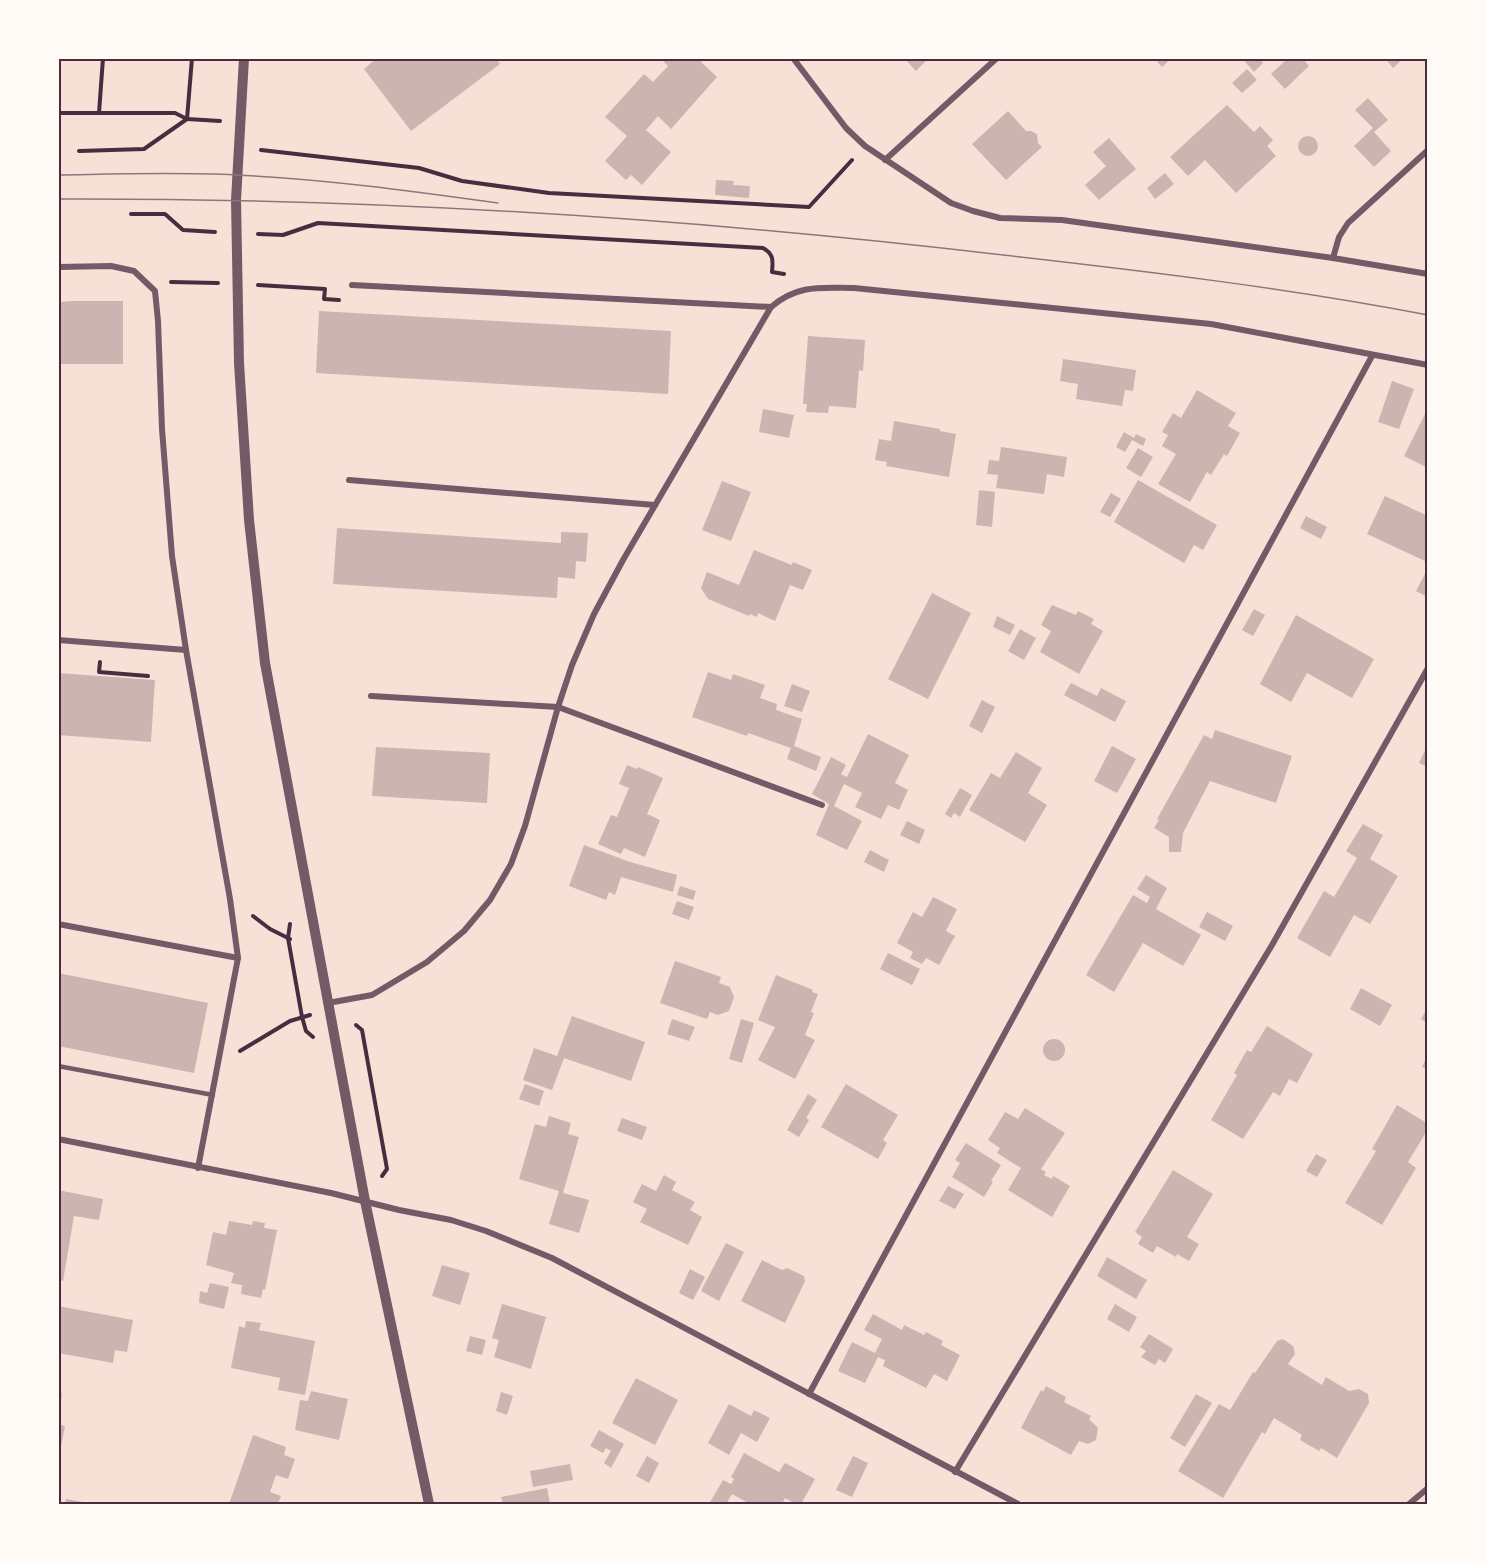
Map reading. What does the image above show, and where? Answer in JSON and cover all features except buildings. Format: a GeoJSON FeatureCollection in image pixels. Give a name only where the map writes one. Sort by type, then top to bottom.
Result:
{"type":"FeatureCollection","features":[{"type":"Feature","properties":{"kind":"street"},"geometry":{"type":"LineString","coordinates":[[244,58],[238,148],[237,285],[243,455],[265,663],[365,1201],[429,1504]]}},
{"type":"Feature","properties":{"kind":"street"},"geometry":{"type":"LineString","coordinates":[[793,58],[846,128],[865,146],[951,203],[1000,218],[1062,220],[1333,258],[1428,274]]}},
{"type":"Feature","properties":{"kind":"street"},"geometry":{"type":"LineString","coordinates":[[885,160],[997,58]]}},
{"type":"Feature","properties":{"kind":"street"},"geometry":{"type":"LineString","coordinates":[[1333,258],[1339,237],[1348,223],[1428,150]]}},
{"type":"Feature","properties":{"kind":"street"},"geometry":{"type":"LineString","coordinates":[[58,267],[111,266],[134,271],[155,291],[162,429],[172,556],[238,958],[198,1168]]}},
{"type":"Feature","properties":{"kind":"street"},"geometry":{"type":"LineString","coordinates":[[352,285],[771,307]]}},
{"type":"Feature","properties":{"kind":"street"},"geometry":{"type":"LineString","coordinates":[[327,1003],[372,995],[427,962],[464,931],[490,900],[511,864],[525,826],[558,707],[572,665],[594,614],[771,307],[784,296],[804,288],[854,288],[1211,324],[1428,365]]}},
{"type":"Feature","properties":{"kind":"street"},"geometry":{"type":"LineString","coordinates":[[809,1394],[1372,356]]}},
{"type":"Feature","properties":{"kind":"street"},"geometry":{"type":"LineString","coordinates":[[349,480],[656,505]]}},
{"type":"Feature","properties":{"kind":"street"},"geometry":{"type":"LineString","coordinates":[[58,640],[186,650]]}},
{"type":"Feature","properties":{"kind":"street"},"geometry":{"type":"LineString","coordinates":[[955,1472],[1272,945],[1428,668]]}},
{"type":"Feature","properties":{"kind":"street"},"geometry":{"type":"LineString","coordinates":[[371,696],[558,707],[822,805]]}},
{"type":"Feature","properties":{"kind":"street"},"geometry":{"type":"LineString","coordinates":[[58,924],[238,958]]}},
{"type":"Feature","properties":{"kind":"street"},"geometry":{"type":"LineString","coordinates":[[58,1139],[331,1193],[460,1222],[486,1231],[552,1258],[1018,1504]]}},
{"type":"Feature","properties":{"kind":"street"},"geometry":{"type":"LineString","coordinates":[[1409,1504],[1428,1488]]}},
{"type":"Feature","properties":{"kind":"lane"},"geometry":{"type":"LineString","coordinates":[[58,1066],[213,1095]]}},
{"type":"Feature","properties":{"kind":"path"},"geometry":{"type":"LineString","coordinates":[[99,113],[103,58]]}},
{"type":"Feature","properties":{"kind":"path"},"geometry":{"type":"LineString","coordinates":[[187,119],[192,58]]}},
{"type":"Feature","properties":{"kind":"path"},"geometry":{"type":"LineString","coordinates":[[58,113],[175,113],[187,119],[240,123]]}},
{"type":"Feature","properties":{"kind":"path"},"geometry":{"type":"LineString","coordinates":[[79,151],[144,149],[187,119]]}},
{"type":"Feature","properties":{"kind":"path"},"geometry":{"type":"LineString","coordinates":[[238,148],[419,168],[462,181],[549,193],[809,207],[817,201],[865,146]]}},
{"type":"Feature","properties":{"kind":"path"},"geometry":{"type":"LineString","coordinates":[[131,214],[165,214],[183,230],[283,235],[318,223],[763,248],[770,252],[773,258],[772,272],[796,277],[804,288]]}},
{"type":"Feature","properties":{"kind":"path"},"geometry":{"type":"LineString","coordinates":[[155,291],[171,282],[196,281],[325,289],[324,299],[345,300],[352,285]]}},
{"type":"Feature","properties":{"kind":"path"},"geometry":{"type":"LineString","coordinates":[[101,643],[99,674],[148,676]]}},
{"type":"Feature","properties":{"kind":"path"},"geometry":{"type":"LineString","coordinates":[[230,899],[270,929],[296,942]]}},
{"type":"Feature","properties":{"kind":"path"},"geometry":{"type":"LineString","coordinates":[[222,1049],[237,1052],[290,1021],[310,1015]]}},
{"type":"Feature","properties":{"kind":"tram line"},"geometry":{"type":"LineString","coordinates":[[58,175],[192,174],[302,179],[498,203]]}},
{"type":"Feature","properties":{"kind":"tram line"},"geometry":{"type":"LineString","coordinates":[[58,199],[295,202],[650,221],[885,242],[1056,261],[1269,288],[1428,315]]}}]}
